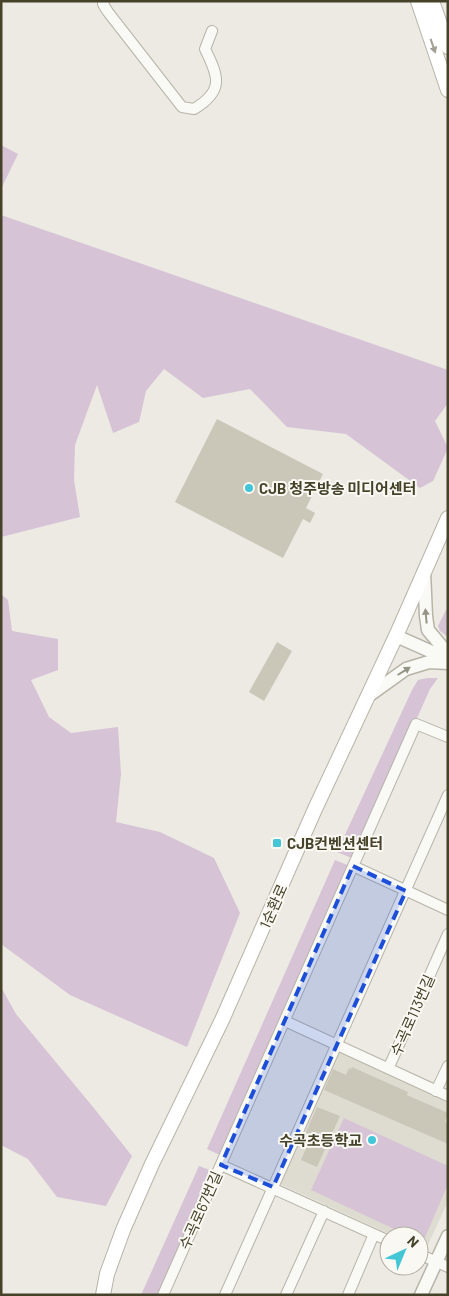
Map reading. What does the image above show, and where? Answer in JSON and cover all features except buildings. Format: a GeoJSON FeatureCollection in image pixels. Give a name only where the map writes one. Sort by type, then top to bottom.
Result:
{"type":"FeatureCollection","features":[{"type":"Feature","properties":{"kind":"main road"},"geometry":{"type":"LineString","coordinates":[[418,1],[448,90]]}},
{"type":"Feature","properties":{"kind":"main road"},"geometry":{"type":"LineString","coordinates":[[432,1],[448,47]]}},
{"type":"Feature","properties":{"kind":"main road","name":"1순환로"},"geometry":{"type":"LineString","coordinates":[[103,1295],[108,1274],[124,1230],[152,1164],[222,1020],[315,809],[396,636],[448,518]]}},
{"type":"Feature","properties":{"kind":"street"},"geometry":{"type":"LineString","coordinates":[[104,1],[103,4],[108,12],[182,107],[194,109],[212,96],[216,84],[216,70],[206,50],[212,31]]}},
{"type":"Feature","properties":{"kind":"street"},"geometry":{"type":"LineString","coordinates":[[424,571],[428,630],[448,654]]}},
{"type":"Feature","properties":{"kind":"street"},"geometry":{"type":"LineString","coordinates":[[396,636],[448,661]]}},
{"type":"Feature","properties":{"kind":"street"},"geometry":{"type":"LineString","coordinates":[[367,698],[406,669],[429,662],[448,661]]}},
{"type":"Feature","properties":{"kind":"street","name":"수곡로67번길"},"geometry":{"type":"LineString","coordinates":[[163,1295],[416,724],[448,737]]}},
{"type":"Feature","properties":{"kind":"street"},"geometry":{"type":"LineString","coordinates":[[225,1295],[448,795]]}},
{"type":"Feature","properties":{"kind":"street"},"geometry":{"type":"LineString","coordinates":[[353,866],[448,910]]}},
{"type":"Feature","properties":{"kind":"street","name":"수곡로113번길"},"geometry":{"type":"LineString","coordinates":[[389,1067],[448,934]]}},
{"type":"Feature","properties":{"kind":"street"},"geometry":{"type":"LineString","coordinates":[[285,1021],[389,1067],[448,1096]]}},
{"type":"Feature","properties":{"kind":"street"},"geometry":{"type":"LineString","coordinates":[[436,1091],[448,1066]]}},
{"type":"Feature","properties":{"kind":"street","name":"수곡로67번길"},"geometry":{"type":"LineString","coordinates":[[221,1165],[379,1236]]}},
{"type":"Feature","properties":{"kind":"street"},"geometry":{"type":"LineString","coordinates":[[288,1291],[324,1211]]}},
{"type":"Feature","properties":{"kind":"street"},"geometry":{"type":"LineString","coordinates":[[348,1295],[374,1234]]}},
{"type":"Feature","properties":{"kind":"street"},"geometry":{"type":"LineString","coordinates":[[421,1295],[442,1265],[448,1236]]}},
{"type":"Feature","properties":{"kind":"street"},"geometry":{"type":"LineString","coordinates":[[429,1259],[442,1265]]}},
{"type":"Feature","properties":{"kind":"highlighted area"},"geometry":{"type":"Polygon","coordinates":[[[353,866],[406,891],[273,1187],[221,1165],[353,866]]]}},
{"type":"Feature","properties":{"kind":"shaded area"},"geometry":{"type":"Polygon","coordinates":[[[1,145],[18,154],[1,189],[1,145]]]}},
{"type":"Feature","properties":{"kind":"shaded area"},"geometry":{"type":"Polygon","coordinates":[[[1,215],[448,370],[448,403],[435,421],[448,448],[433,481],[420,488],[346,434],[287,427],[250,389],[203,398],[164,369],[146,391],[139,422],[113,433],[97,385],[75,445],[74,480],[80,517],[1,537],[1,215]]]}},
{"type":"Feature","properties":{"kind":"shaded area"},"geometry":{"type":"Polygon","coordinates":[[[1,594],[8,600],[12,631],[58,639],[58,670],[31,680],[49,717],[71,733],[118,727],[121,774],[116,822],[160,832],[214,858],[240,913],[187,1047],[70,995],[1,944],[1,594]]]}},
{"type":"Feature","properties":{"kind":"shaded area"},"geometry":{"type":"Polygon","coordinates":[[[448,606],[448,637],[440,631],[438,626],[448,606]]]}},
{"type":"Feature","properties":{"kind":"shaded area"},"geometry":{"type":"Polygon","coordinates":[[[438,678],[430,689],[354,859],[337,852],[412,690],[418,680],[438,678]]]}},
{"type":"Feature","properties":{"kind":"shaded area"},"geometry":{"type":"Polygon","coordinates":[[[335,860],[350,866],[222,1156],[207,1149],[335,860]]]}},
{"type":"Feature","properties":{"kind":"shaded area"},"geometry":{"type":"Polygon","coordinates":[[[1,987],[16,1014],[132,1156],[106,1206],[57,1197],[28,1159],[1,1145],[1,987]]]}},
{"type":"Feature","properties":{"kind":"shaded area","name":"수곡초등학교"},"geometry":{"type":"Polygon","coordinates":[[[342,1053],[448,1103],[448,1201],[429,1243],[429,1226],[379,1226],[379,1229],[282,1185],[279,1177],[335,1055],[342,1053]]]}},
{"type":"Feature","properties":{"kind":"shaded area"},"geometry":{"type":"Polygon","coordinates":[[[344,1118],[448,1166],[448,1184],[429,1228],[429,1226],[388,1226],[311,1190],[344,1118]]]}},
{"type":"Feature","properties":{"kind":"shaded area"},"geometry":{"type":"Polygon","coordinates":[[[199,1166],[215,1172],[160,1295],[141,1295],[199,1166]]]}},
{"type":"Feature","properties":{"kind":"place","name":"CJB 청주방송 미디어센터"},"geometry":{"type":"Point","coordinates":[249,488]}},
{"type":"Feature","properties":{"kind":"place","name":"CJB컨벤션센터"},"geometry":{"type":"Point","coordinates":[277,843]}},
{"type":"Feature","properties":{"kind":"place","name":"수곡초등학교"},"geometry":{"type":"Point","coordinates":[372,1140]}}]}
